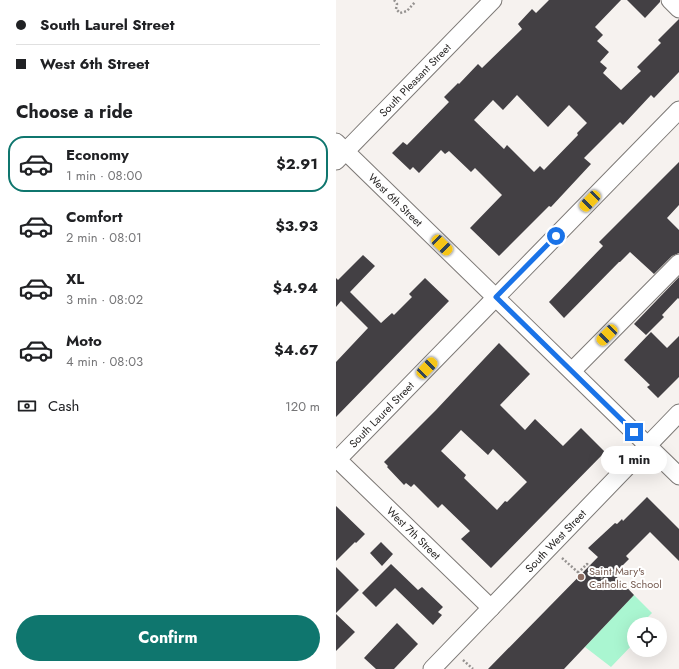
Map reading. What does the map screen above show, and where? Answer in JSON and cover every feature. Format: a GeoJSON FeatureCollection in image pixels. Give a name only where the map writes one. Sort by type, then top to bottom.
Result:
{"type":"FeatureCollection","features":[{"type":"Feature","properties":{"kind":"street","name":"South Pleasant Street"},"geometry":{"type":"LineString","coordinates":[[339,151],[493,0]]}},
{"type":"Feature","properties":{"kind":"street"},"geometry":{"type":"LineString","coordinates":[[670,0],[679,9]]}},
{"type":"Feature","properties":{"kind":"street","name":"South Laurel Street"},"geometry":{"type":"LineString","coordinates":[[337,460],[679,110]]}},
{"type":"Feature","properties":{"kind":"street","name":"West 6th Street"},"geometry":{"type":"LineString","coordinates":[[339,151],[496,297],[679,476]]}},
{"type":"Feature","properties":{"kind":"street"},"geometry":{"type":"LineString","coordinates":[[572,371],[679,263]]}},
{"type":"Feature","properties":{"kind":"street","name":"South West Street"},"geometry":{"type":"LineString","coordinates":[[432,669],[679,413]]}},
{"type":"Feature","properties":{"kind":"street","name":"West 7th Street"},"geometry":{"type":"LineString","coordinates":[[337,460],[491,608]]}},
{"type":"Feature","properties":{"kind":"path"},"geometry":{"type":"LineString","coordinates":[[394,0],[397,2],[396,9],[400,13],[407,11],[416,2]]}},
{"type":"Feature","properties":{"kind":"path"},"geometry":{"type":"LineString","coordinates":[[562,557],[579,573],[587,564],[608,584],[602,590]]}},
{"type":"Feature","properties":{"kind":"path"},"geometry":{"type":"LineString","coordinates":[[463,660],[472,669]]}},
{"type":"Feature","properties":{"kind":"green space"},"geometry":{"type":"Polygon","coordinates":[[[634,595],[652,613],[648,617],[627,617],[627,650],[611,667],[585,647],[634,595]]]}},
{"type":"Feature","properties":{"kind":"building"},"geometry":{"type":"Polygon","coordinates":[[[549,0],[621,0],[595,27],[603,35],[597,41],[609,52],[600,62],[607,68],[603,73],[621,90],[641,71],[637,67],[661,43],[658,40],[679,19],[679,72],[654,98],[651,95],[623,125],[620,122],[584,158],[591,164],[551,207],[549,206],[499,256],[470,228],[502,195],[475,168],[471,172],[449,151],[445,154],[441,150],[419,173],[413,167],[410,170],[392,153],[403,142],[407,145],[449,102],[444,97],[458,83],[459,84],[478,64],[482,68],[522,29],[518,24],[532,9],[536,13],[549,0]],[[517,95],[503,110],[493,100],[474,120],[504,149],[507,145],[534,172],[540,166],[544,170],[578,135],[577,133],[587,123],[569,105],[548,127],[517,95]]]}},
{"type":"Feature","properties":{"kind":"building"},"geometry":{"type":"Polygon","coordinates":[[[627,0],[660,0],[660,2],[645,18],[627,0]]]}},
{"type":"Feature","properties":{"kind":"building"},"geometry":{"type":"Polygon","coordinates":[[[679,162],[679,205],[667,218],[679,230],[679,253],[672,256],[654,274],[630,252],[564,318],[549,302],[603,246],[599,242],[679,162]]]}},
{"type":"Feature","properties":{"kind":"building"},"geometry":{"type":"Polygon","coordinates":[[[363,255],[375,266],[350,292],[381,323],[392,313],[394,315],[412,297],[409,294],[425,278],[449,301],[336,417],[336,362],[368,328],[341,301],[336,307],[336,278],[338,280],[363,255]]]}},
{"type":"Feature","properties":{"kind":"building"},"geometry":{"type":"Polygon","coordinates":[[[679,277],[679,299],[678,298],[662,315],[664,317],[646,335],[634,324],[679,277]]]}},
{"type":"Feature","properties":{"kind":"building"},"geometry":{"type":"Polygon","coordinates":[[[651,332],[667,348],[679,336],[679,377],[658,398],[647,387],[650,385],[624,360],[651,332]]]}},
{"type":"Feature","properties":{"kind":"building"},"geometry":{"type":"Polygon","coordinates":[[[499,343],[530,374],[500,405],[525,430],[535,419],[563,446],[581,428],[605,452],[491,568],[461,539],[470,531],[442,504],[438,508],[414,484],[411,487],[406,483],[404,485],[384,462],[436,410],[499,343]],[[461,430],[441,451],[466,475],[464,478],[497,510],[527,482],[493,449],[488,455],[461,430]]]}},
{"type":"Feature","properties":{"kind":"building"},"geometry":{"type":"Polygon","coordinates":[[[647,497],[679,529],[679,561],[650,532],[626,556],[629,559],[614,574],[634,595],[564,669],[488,669],[598,557],[588,548],[615,523],[617,524],[622,519],[623,521],[647,497]]]}},
{"type":"Feature","properties":{"kind":"building"},"geometry":{"type":"Polygon","coordinates":[[[336,506],[365,534],[336,561],[336,506]]]}},
{"type":"Feature","properties":{"kind":"building"},"geometry":{"type":"Polygon","coordinates":[[[381,542],[393,554],[382,566],[370,553],[381,542]]]}},
{"type":"Feature","properties":{"kind":"building"},"geometry":{"type":"Polygon","coordinates":[[[391,564],[418,590],[422,587],[443,607],[438,612],[442,615],[433,625],[395,588],[376,607],[362,593],[391,564]]]}},
{"type":"Feature","properties":{"kind":"building"},"geometry":{"type":"Polygon","coordinates":[[[336,567],[359,590],[336,613],[336,567]]]}},
{"type":"Feature","properties":{"kind":"building"},"geometry":{"type":"Polygon","coordinates":[[[336,614],[355,632],[336,651],[336,614]]]}},
{"type":"Feature","properties":{"kind":"building"},"geometry":{"type":"Polygon","coordinates":[[[397,623],[418,644],[394,669],[376,669],[364,658],[397,623]]]}},
{"type":"Feature","properties":{"kind":"place","name":"Saint Mary's Catholic School"},"geometry":{"type":"Point","coordinates":[581,577]}},
{"type":"Feature","properties":{"kind":"route"},"geometry":{"type":"LineString","coordinates":[[556,236],[496,297],[634,432]]}}]}
